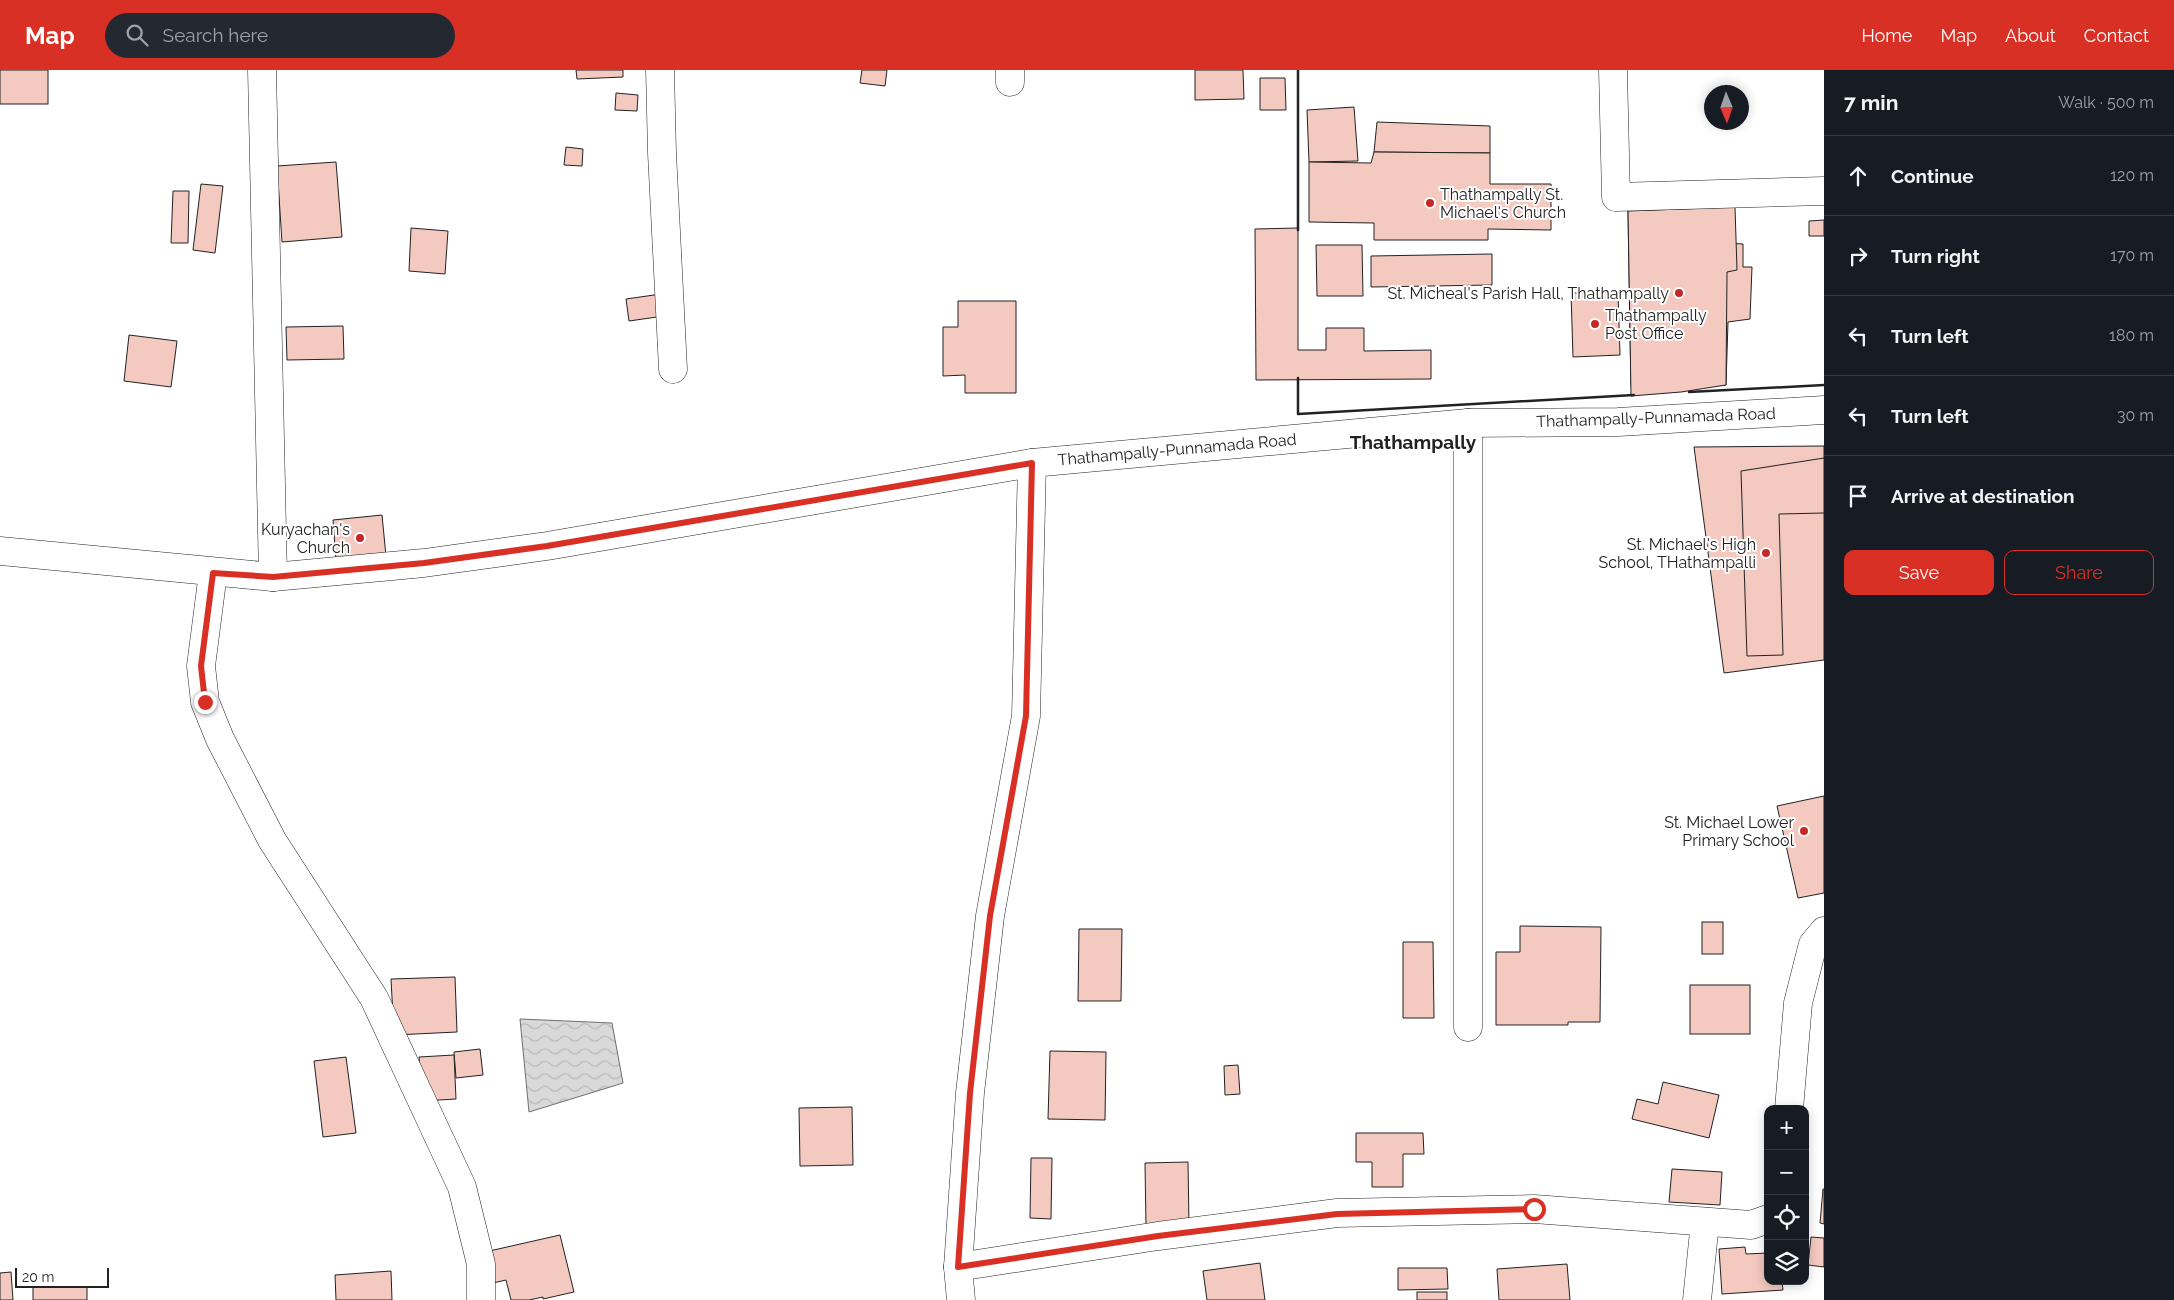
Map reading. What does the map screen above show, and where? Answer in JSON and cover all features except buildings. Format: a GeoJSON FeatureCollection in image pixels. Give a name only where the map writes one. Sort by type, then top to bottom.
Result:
{"type":"FeatureCollection","features":[{"type":"Feature","properties":{"kind":"street"},"geometry":{"type":"LineString","coordinates":[[262,70],[273,577]]}},
{"type":"Feature","properties":{"kind":"street"},"geometry":{"type":"LineString","coordinates":[[660,70],[662,153],[673,369]]}},
{"type":"Feature","properties":{"kind":"street"},"geometry":{"type":"LineString","coordinates":[[1613,70],[1616,197],[1824,192]]}},
{"type":"Feature","properties":{"kind":"street","name":"Thathampally-Punnamada Road"},"geometry":{"type":"LineString","coordinates":[[0,551],[213,573],[273,577],[424,563],[547,546],[1032,463],[1468,423],[1618,422],[1824,410]]}},
{"type":"Feature","properties":{"kind":"street"},"geometry":{"type":"LineString","coordinates":[[1468,423],[1468,1027]]}},
{"type":"Feature","properties":{"kind":"street"},"geometry":{"type":"LineString","coordinates":[[961,1300],[958,1267],[970,1093],[990,916],[1026,716],[1032,463]]}},
{"type":"Feature","properties":{"kind":"street"},"geometry":{"type":"LineString","coordinates":[[213,573],[201,666],[205,702],[220,739],[272,840],[374,998],[462,1187],[481,1264],[481,1300]]}},
{"type":"Feature","properties":{"kind":"street"},"geometry":{"type":"LineString","coordinates":[[1789,1105],[1798,1003],[1813,944],[1824,931]]}},
{"type":"Feature","properties":{"kind":"street"},"geometry":{"type":"LineString","coordinates":[[958,1267],[1158,1236],[1337,1214],[1534,1209],[1752,1225],[1764,1220]]}},
{"type":"Feature","properties":{"kind":"street"},"geometry":{"type":"LineString","coordinates":[[1697,1300],[1705,1222]]}},
{"type":"Feature","properties":{"kind":"water"},"geometry":{"type":"Polygon","coordinates":[[[520,1019],[612,1023],[623,1083],[529,1112],[520,1019]]]}},
{"type":"Feature","properties":{"kind":"wall"},"geometry":{"type":"LineString","coordinates":[[1298,70],[1298,230]]}},
{"type":"Feature","properties":{"kind":"wall"},"geometry":{"type":"LineString","coordinates":[[1298,378],[1298,414],[1634,395]]}},
{"type":"Feature","properties":{"kind":"wall"},"geometry":{"type":"LineString","coordinates":[[1689,392],[1824,385]]}},
{"type":"Feature","properties":{"kind":"place","name":"Thathampally St. Michael's Church"},"geometry":{"type":"Point","coordinates":[1430,203]}},
{"type":"Feature","properties":{"kind":"place","name":"St. Micheal's Parish Hall, Thathampally"},"geometry":{"type":"Point","coordinates":[1679,293]}},
{"type":"Feature","properties":{"kind":"place","name":"Thathampally Post Office"},"geometry":{"type":"Point","coordinates":[1595,324]}},
{"type":"Feature","properties":{"kind":"place","name":"Kuryachan's Church"},"geometry":{"type":"Point","coordinates":[360,538]}},
{"type":"Feature","properties":{"kind":"place","name":"St. Michael's High School, THathampalli"},"geometry":{"type":"Point","coordinates":[1766,553]}},
{"type":"Feature","properties":{"kind":"place","name":"St. Michael Lower Primary School"},"geometry":{"type":"Point","coordinates":[1804,831]}},
{"type":"Feature","properties":{"kind":"district","name":"Thathampally"},"geometry":{"type":"Point","coordinates":[1413,442]}},
{"type":"Feature","properties":{"kind":"route"},"geometry":{"type":"LineString","coordinates":[[205,702],[201,666],[213,573],[273,577],[424,563],[547,546],[1032,463],[1026,716],[990,916],[970,1093],[958,1267],[1158,1236],[1337,1214],[1534,1209]]}}]}
